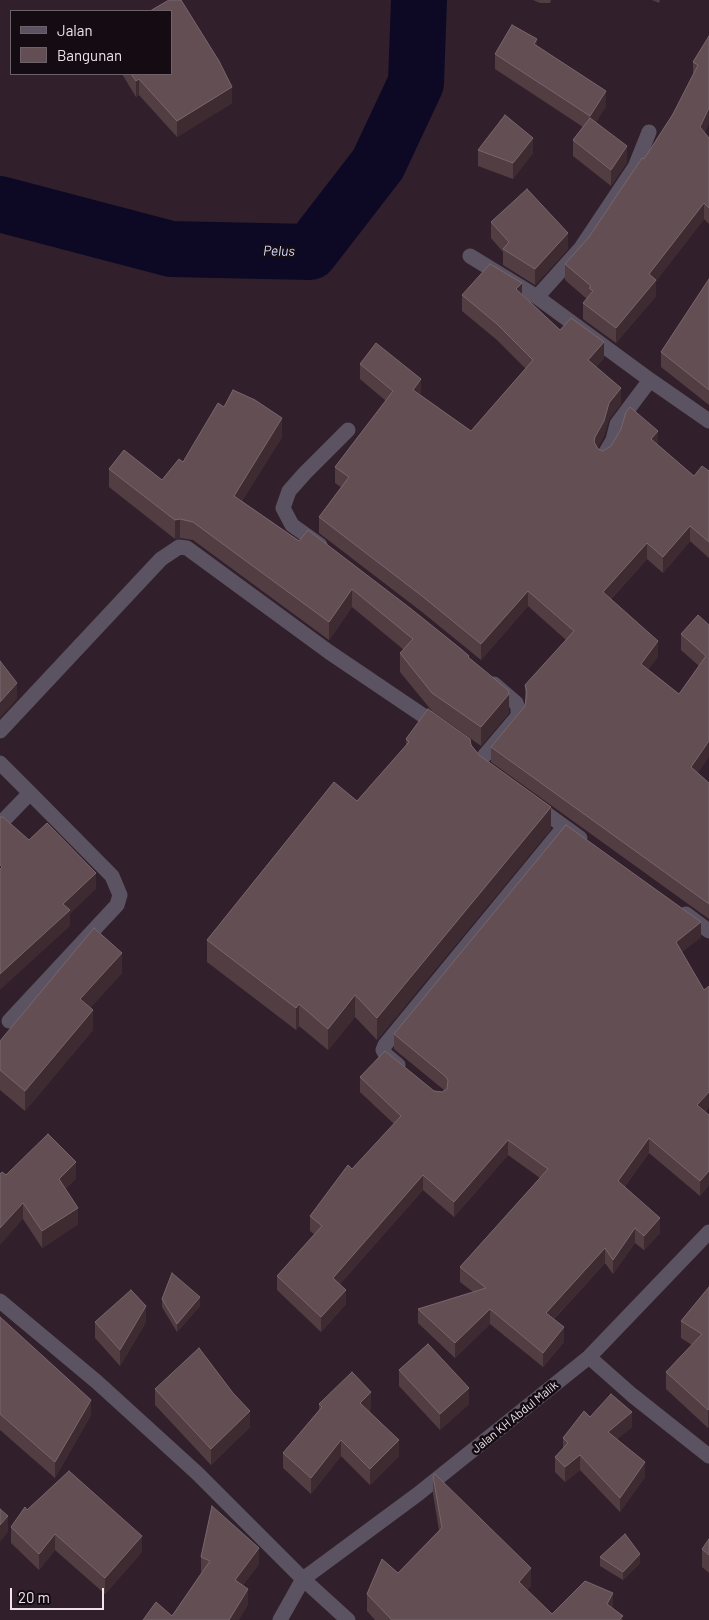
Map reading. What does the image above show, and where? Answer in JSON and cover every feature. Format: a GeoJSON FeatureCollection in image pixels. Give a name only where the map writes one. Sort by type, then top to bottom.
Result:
{"type":"FeatureCollection","features":[{"type":"Feature","properties":{"kind":"street"},"geometry":{"type":"LineString","coordinates":[[538,297],[581,248],[635,166],[649,132]]}},
{"type":"Feature","properties":{"kind":"street"},"geometry":{"type":"LineString","coordinates":[[470,256],[538,297],[709,421]]}},
{"type":"Feature","properties":{"kind":"street"},"geometry":{"type":"LineString","coordinates":[[603,457],[613,440],[617,424],[650,380]]}},
{"type":"Feature","properties":{"kind":"street"},"geometry":{"type":"LineString","coordinates":[[335,556],[292,525],[283,508],[289,491],[294,485],[348,430]]}},
{"type":"Feature","properties":{"kind":"street"},"geometry":{"type":"LineString","coordinates":[[0,731],[161,559],[179,547],[187,548],[329,652],[449,733]]}},
{"type":"Feature","properties":{"kind":"street"},"geometry":{"type":"LineString","coordinates":[[481,672],[516,703],[518,708],[516,719],[479,762],[481,766],[499,780]]}},
{"type":"Feature","properties":{"kind":"street"},"geometry":{"type":"LineString","coordinates":[[469,748],[482,758]]}},
{"type":"Feature","properties":{"kind":"street"},"geometry":{"type":"LineString","coordinates":[[0,763],[112,876],[120,894],[117,905],[9,1021]]}},
{"type":"Feature","properties":{"kind":"street"},"geometry":{"type":"LineString","coordinates":[[0,824],[30,793]]}},
{"type":"Feature","properties":{"kind":"street"},"geometry":{"type":"LineString","coordinates":[[523,798],[588,844]]}},
{"type":"Feature","properties":{"kind":"street"},"geometry":{"type":"LineString","coordinates":[[408,1074],[386,1055],[383,1050],[385,1045],[564,827]]}},
{"type":"Feature","properties":{"kind":"street"},"geometry":{"type":"LineString","coordinates":[[677,908],[709,931]]}},
{"type":"Feature","properties":{"kind":"street","name":"Jalan KH Abdul Malik"},"geometry":{"type":"LineString","coordinates":[[308,1584],[589,1357],[709,1232]]}},
{"type":"Feature","properties":{"kind":"street"},"geometry":{"type":"LineString","coordinates":[[0,1301],[97,1382],[197,1473],[308,1584],[343,1615]]}},
{"type":"Feature","properties":{"kind":"street"},"geometry":{"type":"LineString","coordinates":[[589,1357],[632,1395],[709,1456]]}},
{"type":"Feature","properties":{"kind":"street"},"geometry":{"type":"LineString","coordinates":[[280,1620],[308,1584]]}},
{"type":"Feature","properties":{"kind":"building"},"geometry":{"type":"Polygon","coordinates":[[[169,0],[181,0],[219,61],[232,87],[177,121],[139,79],[136,81],[132,75],[172,75],[172,10],[152,10],[169,0]]]}},
{"type":"Feature","properties":{"kind":"building"},"geometry":{"type":"Polygon","coordinates":[[[512,25],[537,39],[534,44],[606,91],[590,116],[495,54],[512,25]]]}},
{"type":"Feature","properties":{"kind":"building"},"geometry":{"type":"Polygon","coordinates":[[[709,36],[709,108],[700,127],[709,138],[709,208],[704,203],[649,274],[656,280],[616,328],[583,303],[593,291],[589,288],[591,286],[565,264],[589,237],[673,114],[698,65],[693,62],[709,36]]]}},
{"type":"Feature","properties":{"kind":"building"},"geometry":{"type":"Polygon","coordinates":[[[505,115],[533,138],[513,163],[478,150],[505,115]]]}},
{"type":"Feature","properties":{"kind":"building"},"geometry":{"type":"Polygon","coordinates":[[[590,118],[627,146],[611,170],[573,140],[590,118]]]}},
{"type":"Feature","properties":{"kind":"building"},"geometry":{"type":"Polygon","coordinates":[[[527,189],[568,233],[535,269],[503,249],[509,242],[491,222],[527,189]]]}},
{"type":"Feature","properties":{"kind":"building"},"geometry":{"type":"Polygon","coordinates":[[[490,264],[522,283],[516,289],[560,330],[571,318],[604,342],[588,360],[621,388],[609,403],[604,421],[595,437],[594,442],[598,449],[603,451],[611,446],[621,429],[626,412],[630,407],[658,431],[651,439],[694,476],[702,466],[709,471],[709,542],[690,526],[663,557],[647,543],[603,592],[658,641],[641,664],[679,694],[706,656],[681,634],[698,615],[709,625],[709,741],[691,767],[709,783],[709,904],[491,747],[525,706],[527,692],[525,685],[574,631],[528,591],[481,644],[319,517],[349,477],[335,467],[393,391],[360,364],[376,343],[421,379],[413,390],[471,431],[533,360],[497,324],[462,295],[490,264]]]}},
{"type":"Feature","properties":{"kind":"building"},"geometry":{"type":"Polygon","coordinates":[[[709,279],[709,390],[661,352],[709,279]]]}},
{"type":"Feature","properties":{"kind":"building"},"geometry":{"type":"Polygon","coordinates":[[[233,390],[255,400],[282,418],[234,496],[299,541],[308,530],[410,608],[508,690],[509,694],[481,727],[432,693],[400,653],[413,639],[352,589],[329,622],[193,522],[180,519],[175,520],[109,469],[124,450],[162,480],[179,459],[183,462],[218,403],[224,407],[233,390]]]}},
{"type":"Feature","properties":{"kind":"building"},"geometry":{"type":"Polygon","coordinates":[[[0,661],[17,683],[0,702],[0,661]]]}},
{"type":"Feature","properties":{"kind":"building"},"geometry":{"type":"Polygon","coordinates":[[[428,709],[470,739],[471,745],[479,755],[551,807],[377,1018],[355,995],[328,1029],[299,1004],[296,1008],[207,940],[334,782],[357,801],[409,742],[406,739],[428,709]]]}},
{"type":"Feature","properties":{"kind":"building"},"geometry":{"type":"Polygon","coordinates":[[[0,817],[3,817],[29,840],[47,823],[96,873],[63,904],[70,910],[0,974],[0,869],[2,867],[0,865],[0,817]]]}},
{"type":"Feature","properties":{"kind":"building"},"geometry":{"type":"Polygon","coordinates":[[[566,825],[701,922],[676,942],[704,990],[709,986],[709,1092],[697,1105],[709,1115],[709,1171],[700,1181],[649,1138],[618,1181],[660,1218],[644,1236],[635,1228],[613,1260],[605,1248],[546,1313],[564,1327],[543,1353],[490,1309],[455,1343],[418,1309],[486,1288],[460,1267],[548,1169],[508,1140],[454,1202],[423,1175],[333,1278],[346,1290],[321,1317],[277,1276],[322,1226],[310,1216],[348,1165],[352,1169],[401,1116],[360,1077],[385,1051],[434,1091],[442,1092],[447,1089],[448,1080],[445,1076],[394,1034],[566,825]]]}},
{"type":"Feature","properties":{"kind":"building"},"geometry":{"type":"Polygon","coordinates":[[[94,928],[122,953],[80,999],[93,1010],[25,1091],[0,1070],[0,1041],[94,928]]]}},
{"type":"Feature","properties":{"kind":"building"},"geometry":{"type":"Polygon","coordinates":[[[48,1134],[76,1162],[59,1179],[78,1208],[42,1231],[23,1203],[0,1228],[0,1174],[2,1172],[6,1175],[48,1134]]]}},
{"type":"Feature","properties":{"kind":"building"},"geometry":{"type":"Polygon","coordinates":[[[172,1273],[200,1297],[177,1324],[162,1299],[172,1273]]]}},
{"type":"Feature","properties":{"kind":"building"},"geometry":{"type":"Polygon","coordinates":[[[709,1287],[708,1410],[666,1372],[702,1334],[681,1321],[709,1287]]]}},
{"type":"Feature","properties":{"kind":"building"},"geometry":{"type":"Polygon","coordinates":[[[131,1290],[146,1306],[120,1350],[95,1322],[131,1290]]]}},
{"type":"Feature","properties":{"kind":"building"},"geometry":{"type":"Polygon","coordinates":[[[0,1317],[91,1400],[55,1462],[0,1414],[0,1317]]]}},
{"type":"Feature","properties":{"kind":"building"},"geometry":{"type":"Polygon","coordinates":[[[428,1344],[469,1388],[440,1414],[399,1370],[428,1344]]]}},
{"type":"Feature","properties":{"kind":"building"},"geometry":{"type":"Polygon","coordinates":[[[199,1348],[233,1393],[250,1411],[211,1449],[155,1389],[199,1348]]]}},
{"type":"Feature","properties":{"kind":"building"},"geometry":{"type":"Polygon","coordinates":[[[352,1372],[371,1392],[360,1403],[399,1440],[370,1469],[341,1440],[311,1478],[283,1453],[322,1407],[319,1404],[352,1372]]]}},
{"type":"Feature","properties":{"kind":"building"},"geometry":{"type":"Polygon","coordinates":[[[611,1394],[632,1412],[608,1432],[645,1462],[620,1498],[580,1455],[565,1467],[555,1457],[568,1443],[563,1438],[584,1411],[590,1417],[611,1394]]]}},
{"type":"Feature","properties":{"kind":"building"},"geometry":{"type":"Polygon","coordinates":[[[69,1471],[142,1536],[105,1578],[55,1534],[39,1554],[11,1527],[25,1507],[27,1510],[69,1471]]]}},
{"type":"Feature","properties":{"kind":"building"},"geometry":{"type":"Polygon","coordinates":[[[435,1474],[531,1568],[519,1582],[552,1614],[585,1581],[613,1593],[607,1604],[623,1616],[619,1620],[392,1620],[367,1594],[382,1559],[398,1573],[442,1528],[433,1476],[435,1474]]]}},
{"type":"Feature","properties":{"kind":"building"},"geometry":{"type":"Polygon","coordinates":[[[212,1506],[259,1548],[235,1580],[248,1589],[229,1620],[143,1620],[156,1602],[172,1616],[210,1561],[201,1557],[212,1506]]]}},
{"type":"Feature","properties":{"kind":"building"},"geometry":{"type":"Polygon","coordinates":[[[0,1509],[8,1516],[0,1525],[0,1509]]]}},
{"type":"Feature","properties":{"kind":"building"},"geometry":{"type":"Polygon","coordinates":[[[625,1534],[640,1554],[623,1572],[600,1557],[625,1534]]]}},
{"type":"Feature","properties":{"kind":"building"},"geometry":{"type":"Polygon","coordinates":[[[709,1539],[709,1555],[702,1549],[709,1539]]]}},
{"type":"Feature","properties":{"kind":"waterway","name":"Pelus"},"geometry":{"type":"LineString","coordinates":[[0,204],[171,249],[310,252],[378,164],[416,83],[419,0]]}}]}
